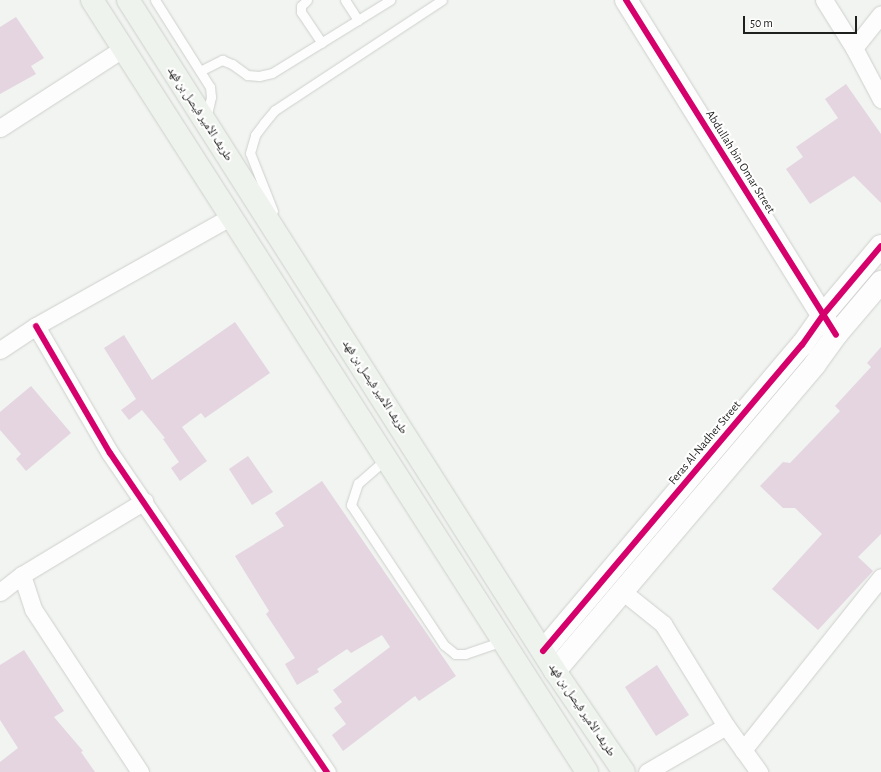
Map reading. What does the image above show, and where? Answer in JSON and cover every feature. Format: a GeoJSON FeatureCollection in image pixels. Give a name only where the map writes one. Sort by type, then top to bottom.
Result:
{"type":"FeatureCollection","features":[{"type":"Feature","properties":{"kind":"main road"},"geometry":{"type":"LineString","coordinates":[[92,0],[587,772]]}},
{"type":"Feature","properties":{"kind":"main road","name":"طريف الأمير فيصل بن فهد"},"geometry":{"type":"LineString","coordinates":[[128,0],[555,671],[624,772]]}},
{"type":"Feature","properties":{"kind":"street","name":"Abdullah bin Omar Street"},"geometry":{"type":"LineString","coordinates":[[626,0],[836,335]]}},
{"type":"Feature","properties":{"kind":"street"},"geometry":{"type":"LineString","coordinates":[[824,0],[854,48],[881,99]]}},
{"type":"Feature","properties":{"kind":"street"},"geometry":{"type":"LineString","coordinates":[[854,48],[881,14]]}},
{"type":"Feature","properties":{"kind":"street"},"geometry":{"type":"LineString","coordinates":[[0,128],[122,49]]}},
{"type":"Feature","properties":{"kind":"street"},"geometry":{"type":"LineString","coordinates":[[0,350],[36,326],[230,217]]}},
{"type":"Feature","properties":{"kind":"street","name":"Feras Al-Nadher Street"},"geometry":{"type":"LineString","coordinates":[[543,651],[802,345],[823,315],[881,246]]}},
{"type":"Feature","properties":{"kind":"street"},"geometry":{"type":"LineString","coordinates":[[555,671],[815,364],[836,335],[881,282]]}},
{"type":"Feature","properties":{"kind":"street"},"geometry":{"type":"LineString","coordinates":[[36,326],[110,453],[144,501],[326,772]]}},
{"type":"Feature","properties":{"kind":"street"},"geometry":{"type":"LineString","coordinates":[[0,592],[22,575],[144,501]]}},
{"type":"Feature","properties":{"kind":"street"},"geometry":{"type":"LineString","coordinates":[[22,575],[33,609],[140,772]]}},
{"type":"Feature","properties":{"kind":"street"},"geometry":{"type":"LineString","coordinates":[[743,750],[881,577]]}},
{"type":"Feature","properties":{"kind":"street"},"geometry":{"type":"LineString","coordinates":[[622,591],[663,624],[726,726],[758,772]]}},
{"type":"Feature","properties":{"kind":"street"},"geometry":{"type":"LineString","coordinates":[[647,772],[726,726]]}},
{"type":"Feature","properties":{"kind":"lane"},"geometry":{"type":"LineString","coordinates":[[155,0],[210,87],[211,97],[205,121]]}},
{"type":"Feature","properties":{"kind":"lane"},"geometry":{"type":"LineString","coordinates":[[307,0],[301,6],[301,12],[322,43]]}},
{"type":"Feature","properties":{"kind":"lane"},"geometry":{"type":"LineString","coordinates":[[345,0],[358,20]]}},
{"type":"Feature","properties":{"kind":"lane"},"geometry":{"type":"LineString","coordinates":[[200,71],[222,60],[232,64],[247,75],[259,76],[272,73],[390,0]]}},
{"type":"Feature","properties":{"kind":"lane"},"geometry":{"type":"LineString","coordinates":[[288,250],[250,153],[256,135],[275,110],[442,0]]}},
{"type":"Feature","properties":{"kind":"lane"},"geometry":{"type":"LineString","coordinates":[[386,459],[358,483],[351,505],[444,645],[455,654],[465,654],[503,641]]}},
{"type":"Feature","properties":{"kind":"building"},"geometry":{"type":"Polygon","coordinates":[[[16,17],[44,58],[31,66],[36,74],[0,94],[0,27],[16,17]]]}},
{"type":"Feature","properties":{"kind":"building"},"geometry":{"type":"Polygon","coordinates":[[[846,84],[881,134],[881,203],[854,176],[810,204],[786,169],[803,157],[796,147],[838,118],[825,99],[846,84]]]}},
{"type":"Feature","properties":{"kind":"building"},"geometry":{"type":"Polygon","coordinates":[[[235,322],[270,373],[205,418],[201,413],[182,427],[207,461],[180,481],[171,468],[179,462],[163,439],[165,438],[142,410],[129,420],[121,410],[136,399],[104,348],[124,335],[152,380],[235,322]]]}},
{"type":"Feature","properties":{"kind":"building"},"geometry":{"type":"Polygon","coordinates":[[[881,347],[881,534],[858,557],[873,571],[818,630],[772,589],[822,534],[795,508],[783,508],[760,486],[783,462],[790,463],[840,411],[835,406],[871,367],[867,363],[881,347]]]}},
{"type":"Feature","properties":{"kind":"building"},"geometry":{"type":"Polygon","coordinates":[[[31,386],[71,433],[26,471],[16,459],[21,454],[0,430],[0,412],[31,386]]]}},
{"type":"Feature","properties":{"kind":"building"},"geometry":{"type":"Polygon","coordinates":[[[248,456],[273,492],[252,505],[229,469],[248,456]]]}},
{"type":"Feature","properties":{"kind":"building"},"geometry":{"type":"Polygon","coordinates":[[[322,481],[456,676],[419,701],[415,696],[343,751],[332,735],[346,724],[334,708],[342,702],[333,690],[390,647],[382,635],[351,653],[347,649],[317,669],[319,672],[297,685],[285,664],[295,658],[266,614],[269,611],[235,556],[284,526],[275,513],[322,481]]]}},
{"type":"Feature","properties":{"kind":"building"},"geometry":{"type":"Polygon","coordinates":[[[24,650],[64,711],[54,717],[83,751],[81,752],[95,772],[0,772],[0,762],[18,748],[0,720],[0,665],[24,650]]]}},
{"type":"Feature","properties":{"kind":"building"},"geometry":{"type":"Polygon","coordinates":[[[657,665],[689,715],[656,736],[625,687],[657,665]]]}},
{"type":"Feature","properties":{"kind":"cycle path"},"geometry":{"type":"LineString","coordinates":[[626,0],[836,335]]}},
{"type":"Feature","properties":{"kind":"cycle path"},"geometry":{"type":"LineString","coordinates":[[543,651],[802,345],[823,315],[881,246]]}},
{"type":"Feature","properties":{"kind":"cycle path"},"geometry":{"type":"LineString","coordinates":[[36,326],[110,453],[327,772]]}}]}
